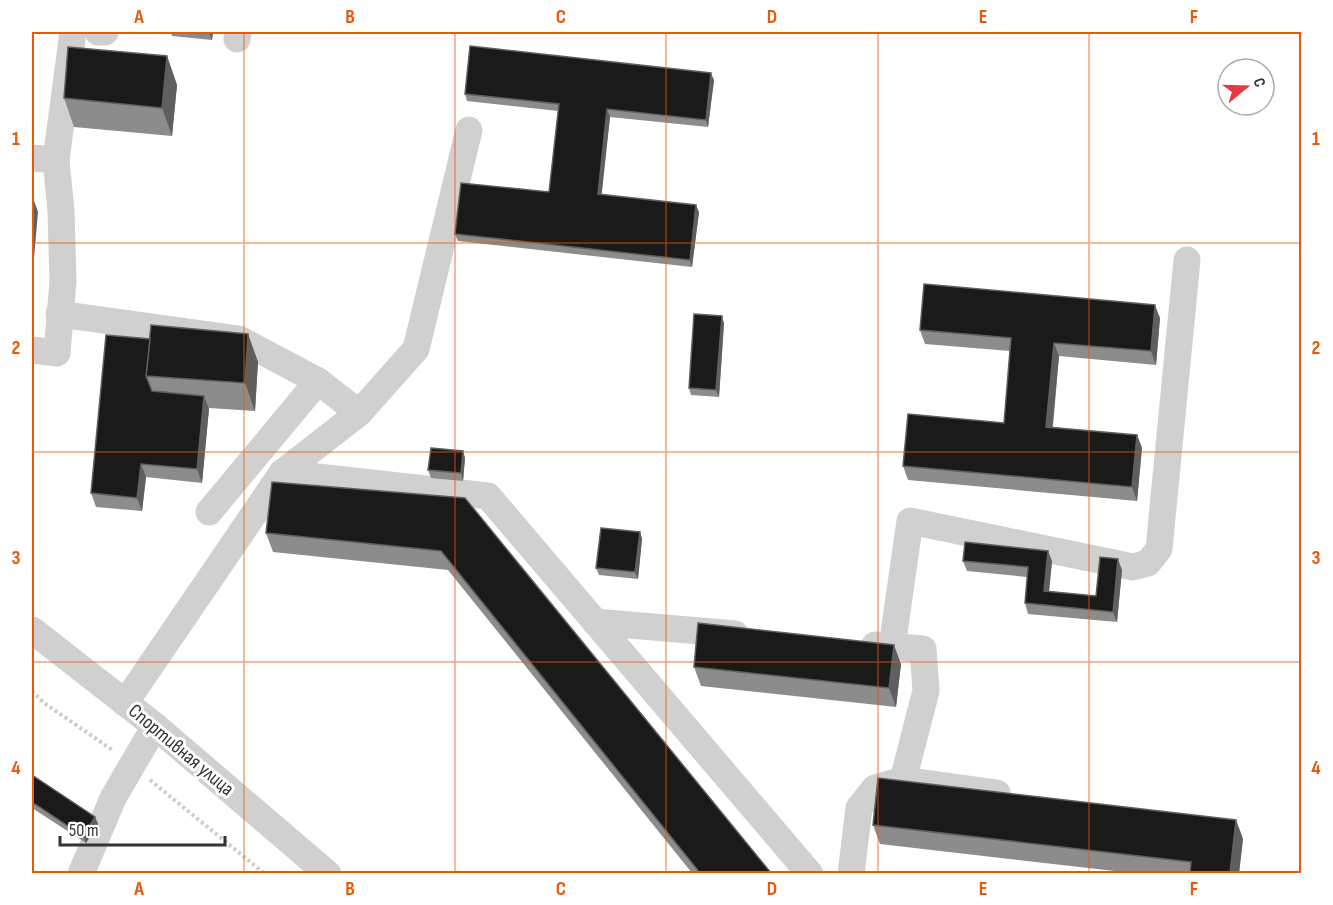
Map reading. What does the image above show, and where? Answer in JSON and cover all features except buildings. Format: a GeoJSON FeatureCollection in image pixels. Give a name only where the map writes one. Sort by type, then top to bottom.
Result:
{"type":"FeatureCollection","features":[{"type":"Feature","properties":{"kind":"street"},"geometry":{"type":"LineString","coordinates":[[32,350],[57,353],[63,281],[61,211],[44,159],[73,32]]}},
{"type":"Feature","properties":{"kind":"street"},"geometry":{"type":"LineString","coordinates":[[125,703],[282,473],[359,413],[416,349],[469,130]]}},
{"type":"Feature","properties":{"kind":"street"},"geometry":{"type":"LineString","coordinates":[[892,647],[910,521],[1133,567],[1148,563],[1154,556],[1159,549],[1187,260]]}},
{"type":"Feature","properties":{"kind":"street"},"geometry":{"type":"LineString","coordinates":[[59,314],[239,339],[318,381],[359,413]]}},
{"type":"Feature","properties":{"kind":"street"},"geometry":{"type":"LineString","coordinates":[[208,512],[318,381]]}},
{"type":"Feature","properties":{"kind":"street"},"geometry":{"type":"LineString","coordinates":[[282,473],[488,496],[810,873]]}},
{"type":"Feature","properties":{"kind":"street"},"geometry":{"type":"LineString","coordinates":[[595,622],[761,636]]}},
{"type":"Feature","properties":{"kind":"street","name":"Спортивная улица"},"geometry":{"type":"LineString","coordinates":[[32,630],[155,726],[328,873]]}},
{"type":"Feature","properties":{"kind":"street"},"geometry":{"type":"LineString","coordinates":[[856,644],[924,650],[926,691],[903,780]]}},
{"type":"Feature","properties":{"kind":"street"},"geometry":{"type":"LineString","coordinates":[[81,873],[113,798],[155,726]]}},
{"type":"Feature","properties":{"kind":"street"},"geometry":{"type":"LineString","coordinates":[[851,873],[859,808],[875,788],[903,780],[1020,796]]}}]}
